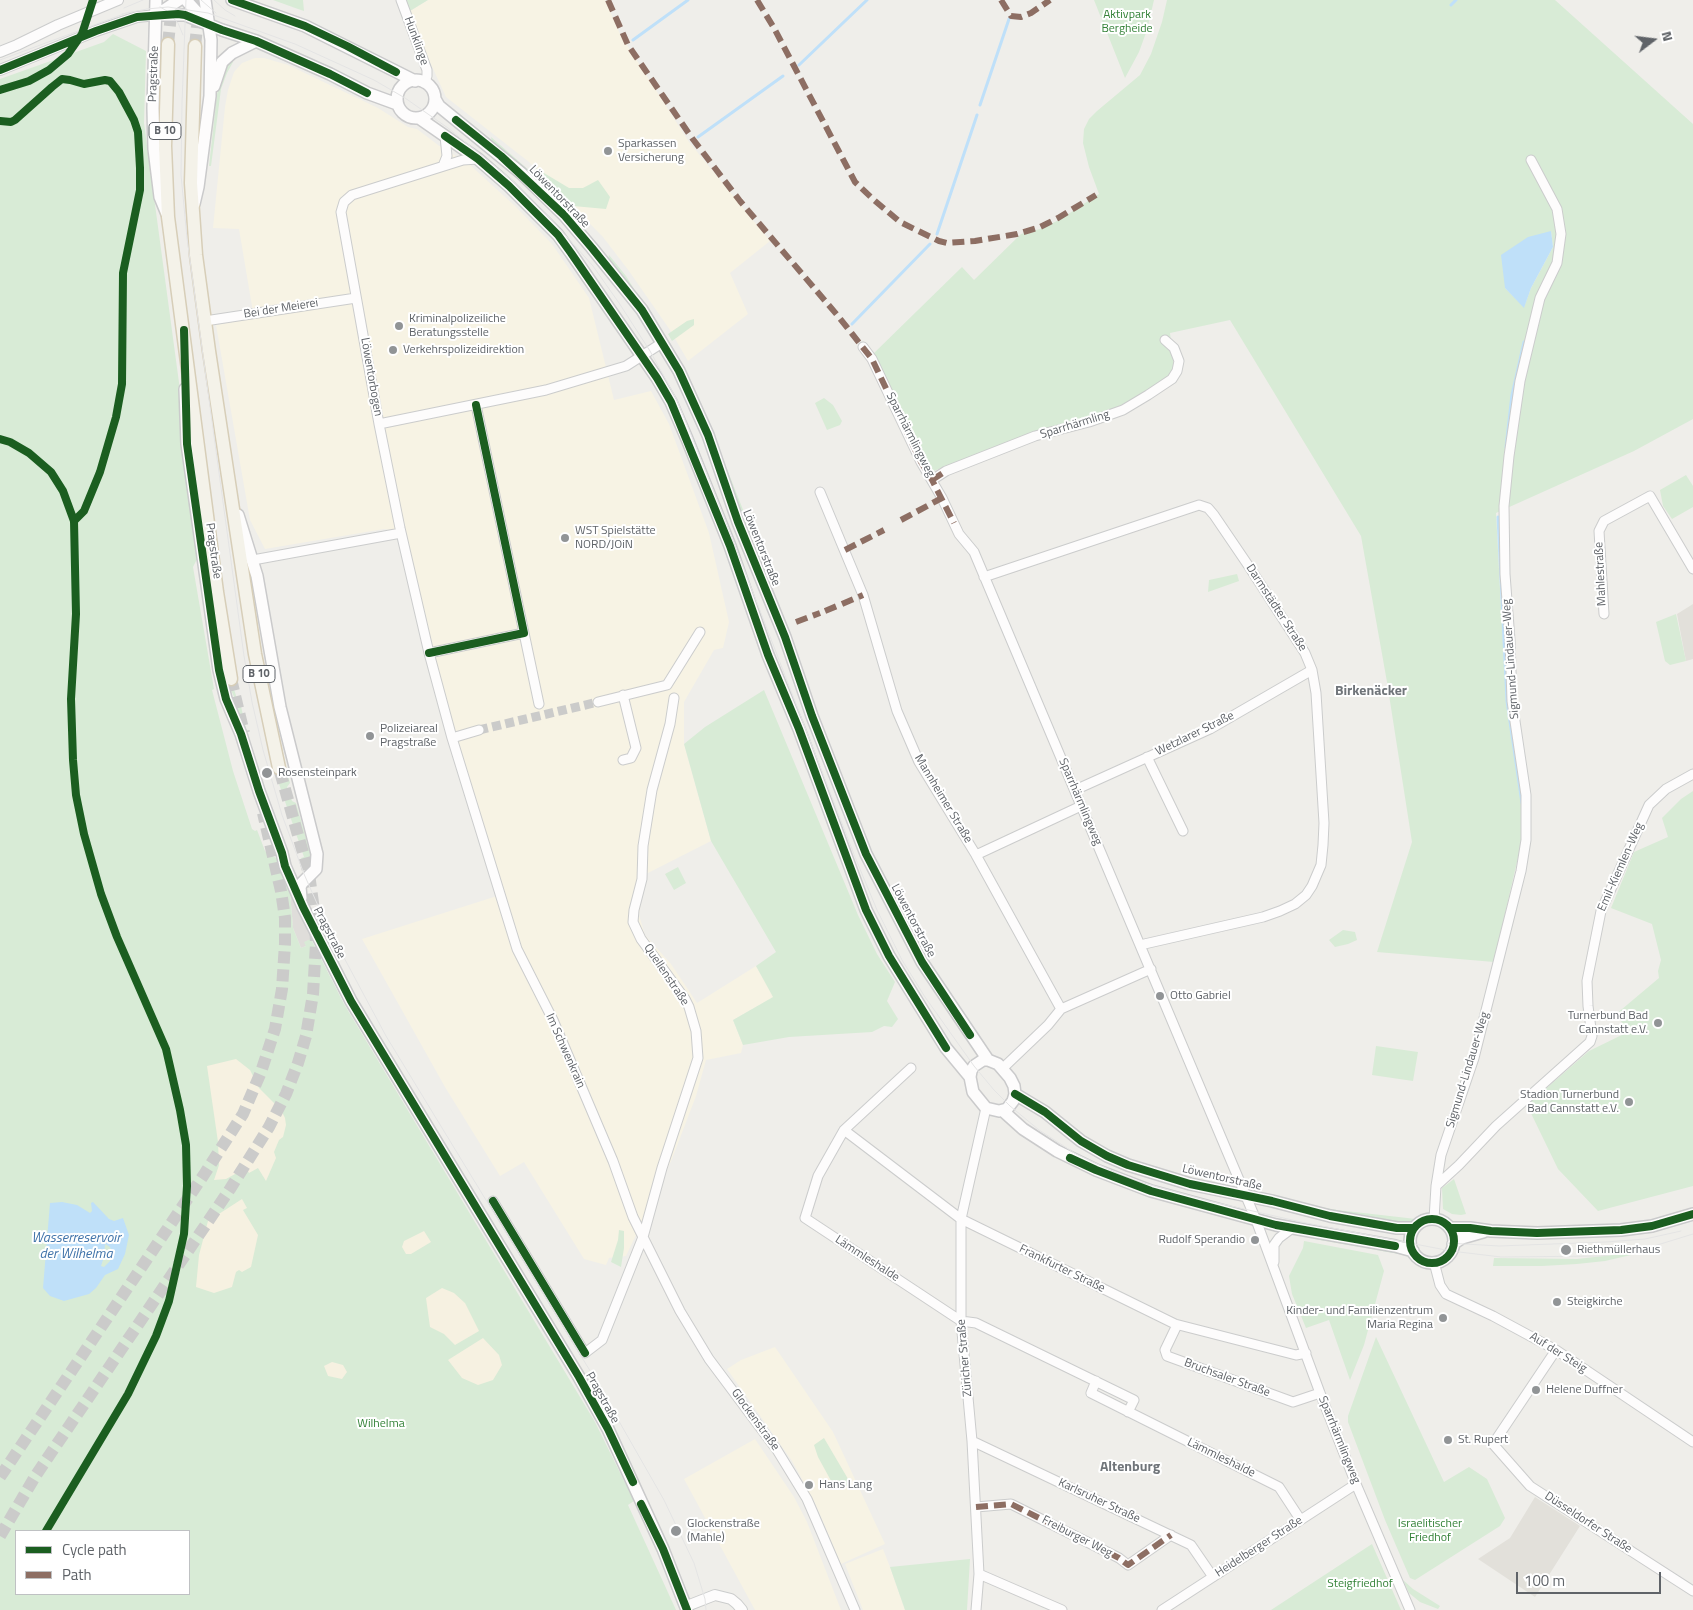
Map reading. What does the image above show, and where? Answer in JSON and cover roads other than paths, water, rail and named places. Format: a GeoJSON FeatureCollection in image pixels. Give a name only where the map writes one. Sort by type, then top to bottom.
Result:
{"type":"FeatureCollection","features":[{"type":"Feature","properties":{"kind":"main road","name":"Pragstraße"},"geometry":{"type":"LineString","coordinates":[[156,0],[153,108],[154,149],[160,197],[168,217],[184,330],[187,444],[219,670],[226,699],[239,728],[285,866],[303,907],[351,1001],[574,1369],[608,1429],[664,1549],[687,1608]]}},
{"type":"Feature","properties":{"kind":"main road"},"geometry":{"type":"LineString","coordinates":[[157,15],[179,0]]}},
{"type":"Feature","properties":{"kind":"main road"},"geometry":{"type":"LineString","coordinates":[[186,0],[209,25]]}},
{"type":"Feature","properties":{"kind":"main road","name":"Pragstraße"},"geometry":{"type":"LineString","coordinates":[[193,215],[210,96],[211,48],[205,0]]}},
{"type":"Feature","properties":{"kind":"main road"},"geometry":{"type":"LineString","coordinates":[[232,0],[305,26],[420,82]]}},
{"type":"Feature","properties":{"kind":"main road"},"geometry":{"type":"LineString","coordinates":[[157,15],[185,15],[256,41],[330,74],[367,93],[398,104]]}},
{"type":"Feature","properties":{"kind":"main road"},"geometry":{"type":"LineString","coordinates":[[210,96],[222,62],[232,53],[256,41]]}},
{"type":"Feature","properties":{"kind":"main road","name":"B 10"},"geometry":{"type":"LineString","coordinates":[[168,44],[165,146],[168,217]]}},
{"type":"Feature","properties":{"kind":"main road","name":"Pragstraße"},"geometry":{"type":"LineString","coordinates":[[195,46],[191,148],[193,215],[205,321],[230,492],[257,576],[280,707],[316,854],[316,869],[300,887],[303,907]]}},
{"type":"Feature","properties":{"kind":"main road"},"geometry":{"type":"LineString","coordinates":[[420,82],[406,83],[400,89],[397,99],[405,115],[419,118],[478,159],[509,186],[558,236],[657,378],[671,402],[730,546],[768,655],[799,728],[866,910],[894,964],[946,1048],[970,1076],[973,1092],[986,1108],[993,1111],[1003,1110],[1010,1106],[1015,1094],[1014,1086],[1003,1068]]}},
{"type":"Feature","properties":{"kind":"main road","name":"Löwentorstraße"},"geometry":{"type":"LineString","coordinates":[[420,82],[433,92],[434,99],[439,106],[521,173],[564,215],[636,302],[662,343],[678,371],[708,435],[738,522],[785,637],[815,724],[866,854],[922,962],[988,1060],[1003,1068]]}},
{"type":"Feature","properties":{"kind":"main road"},"geometry":{"type":"LineString","coordinates":[[419,118],[432,110],[434,99]]}},
{"type":"Feature","properties":{"kind":"main road","name":"B 10"},"geometry":{"type":"LineString","coordinates":[[184,330],[216,583],[231,679]]}},
{"type":"Feature","properties":{"kind":"main road","name":"B 10"},"geometry":{"type":"LineString","coordinates":[[230,492],[256,662],[279,768]]}},
{"type":"Feature","properties":{"kind":"main road"},"geometry":{"type":"LineString","coordinates":[[970,1076],[974,1066],[984,1060],[988,1060]]}},
{"type":"Feature","properties":{"kind":"main road","name":"Löwentorstraße"},"geometry":{"type":"LineString","coordinates":[[1015,1094],[1044,1112],[1081,1141],[1107,1156],[1137,1168],[1190,1184],[1397,1228],[1414,1228],[1422,1221],[1434,1219]]}},
{"type":"Feature","properties":{"kind":"main road"},"geometry":{"type":"LineString","coordinates":[[1003,1110],[1023,1129],[1038,1139],[1096,1170],[1151,1191],[1291,1229],[1395,1246],[1412,1251],[1422,1260],[1434,1262],[1448,1255],[1453,1244],[1450,1228],[1434,1219]]}},
{"type":"Feature","properties":{"kind":"main road"},"geometry":{"type":"LineString","coordinates":[[1450,1228],[1536,1233],[1621,1230],[1652,1226],[1693,1214]]}},
{"type":"Feature","properties":{"kind":"main road"},"geometry":{"type":"LineString","coordinates":[[1412,1251],[1410,1238],[1414,1228]]}},
{"type":"Feature","properties":{"kind":"main road"},"geometry":{"type":"LineString","coordinates":[[1453,1244],[1462,1238],[1491,1231]]}},
{"type":"Feature","properties":{"kind":"street"},"geometry":{"type":"LineString","coordinates":[[0,52],[100,3],[118,0]]}},
{"type":"Feature","properties":{"kind":"street","name":"Hunklinge"},"geometry":{"type":"LineString","coordinates":[[401,0],[426,70],[427,76],[420,82]]}},
{"type":"Feature","properties":{"kind":"street"},"geometry":{"type":"LineString","coordinates":[[0,70],[96,31],[137,17],[157,15]]}},
{"type":"Feature","properties":{"kind":"street"},"geometry":{"type":"LineString","coordinates":[[443,166],[446,156],[445,136]]}},
{"type":"Feature","properties":{"kind":"street","name":"Löwentorbogen"},"geometry":{"type":"LineString","coordinates":[[478,159],[470,158],[352,195],[344,202],[341,212],[379,424],[555,387],[619,369],[642,357],[662,343]]}},
{"type":"Feature","properties":{"kind":"street","name":"Sigmund-Lindauer-Weg"},"geometry":{"type":"LineString","coordinates":[[1434,1219],[1436,1186],[1441,1155],[1474,1058],[1521,871],[1526,840],[1526,795],[1512,701],[1505,574],[1504,506],[1520,381],[1540,298],[1557,262],[1561,234],[1556,209],[1531,160]]}},
{"type":"Feature","properties":{"kind":"street","name":"Bei der Meierei"},"geometry":{"type":"LineString","coordinates":[[205,321],[356,298]]}},
{"type":"Feature","properties":{"kind":"street","name":"Sparrhärmling"},"geometry":{"type":"LineString","coordinates":[[932,480],[946,471],[1026,440],[1089,422],[1122,410],[1148,395],[1172,379],[1177,370],[1178,361],[1174,348],[1165,340]]}},
{"type":"Feature","properties":{"kind":"street","name":"Sparrhärmlingweg"},"geometry":{"type":"LineString","coordinates":[[862,347],[872,359],[921,462],[959,534],[974,552],[1256,1220],[1320,1393],[1356,1484],[1410,1610]]}},
{"type":"Feature","properties":{"kind":"street"},"geometry":{"type":"LineString","coordinates":[[476,405],[539,704]]}},
{"type":"Feature","properties":{"kind":"street"},"geometry":{"type":"LineString","coordinates":[[379,424],[401,533],[429,653],[524,633]]}},
{"type":"Feature","properties":{"kind":"street","name":"Mannheimer Straße"},"geometry":{"type":"LineString","coordinates":[[820,492],[863,595],[896,711],[919,762],[976,855],[1061,1009]]}},
{"type":"Feature","properties":{"kind":"street","name":"Mahlestraße"},"geometry":{"type":"LineString","coordinates":[[1604,614],[1599,531],[1604,521],[1650,496],[1693,569]]}},
{"type":"Feature","properties":{"kind":"street","name":"Darmstädter Straße"},"geometry":{"type":"LineString","coordinates":[[984,577],[1199,505],[1208,508],[1214,515],[1294,633],[1305,653],[1312,670],[1316,692],[1324,832],[1321,865],[1312,886],[1300,900],[1280,911],[1140,945]]}},
{"type":"Feature","properties":{"kind":"street"},"geometry":{"type":"LineString","coordinates":[[253,560],[401,533]]}},
{"type":"Feature","properties":{"kind":"street"},"geometry":{"type":"LineString","coordinates":[[598,702],[667,684],[700,632]]}},
{"type":"Feature","properties":{"kind":"street","name":"Im Schwenkrain"},"geometry":{"type":"LineString","coordinates":[[429,653],[452,738],[517,949],[553,1020],[613,1161],[633,1217],[643,1237]]}},
{"type":"Feature","properties":{"kind":"street","name":"Wetzlarer Straße"},"geometry":{"type":"LineString","coordinates":[[1075,790],[1210,729],[1312,670]]}},
{"type":"Feature","properties":{"kind":"street"},"geometry":{"type":"LineString","coordinates":[[623,695],[636,748],[632,758],[623,760]]}},
{"type":"Feature","properties":{"kind":"street","name":"Quellenstraße"},"geometry":{"type":"LineString","coordinates":[[493,1201],[585,1353],[602,1340],[643,1237],[662,1168],[698,1058],[696,1031],[685,999],[641,938],[633,922],[642,879],[643,846],[652,790],[670,724],[674,698]]}},
{"type":"Feature","properties":{"kind":"street"},"geometry":{"type":"LineString","coordinates":[[452,738],[479,730]]}},
{"type":"Feature","properties":{"kind":"street"},"geometry":{"type":"LineString","coordinates":[[1147,757],[1183,831]]}},
{"type":"Feature","properties":{"kind":"street","name":"Emil-Kiemlen-Weg"},"geometry":{"type":"LineString","coordinates":[[1436,1186],[1496,1126],[1590,1042],[1592,1036],[1587,981],[1602,911],[1649,806],[1666,789],[1693,774]]}},
{"type":"Feature","properties":{"kind":"street"},"geometry":{"type":"LineString","coordinates":[[976,855],[1081,806]]}},
{"type":"Feature","properties":{"kind":"street"},"geometry":{"type":"LineString","coordinates":[[1003,1068],[1048,1025],[1061,1009],[1151,969]]}},
{"type":"Feature","properties":{"kind":"street","name":"Lämmleshalde"},"geometry":{"type":"LineString","coordinates":[[911,1068],[844,1130],[818,1176],[805,1218],[961,1321],[976,1322],[1134,1400],[1128,1412]]}},
{"type":"Feature","properties":{"kind":"street","name":"Züricher Straße"},"geometry":{"type":"LineString","coordinates":[[976,1610],[979,1574],[976,1507],[961,1321],[962,1219],[986,1108]]}},
{"type":"Feature","properties":{"kind":"street","name":"Frankfurter Straße"},"geometry":{"type":"LineString","coordinates":[[844,1130],[962,1219],[1178,1325],[1296,1356],[1306,1353]]}},
{"type":"Feature","properties":{"kind":"street","name":"Sparrhärmlingweg"},"geometry":{"type":"LineString","coordinates":[[1274,1268],[1274,1245],[1279,1238],[1291,1229]]}},
{"type":"Feature","properties":{"kind":"street","name":"Glockenstraße"},"geometry":{"type":"LineString","coordinates":[[643,1237],[680,1311],[709,1359],[754,1418],[798,1484],[823,1533],[855,1610]]}},
{"type":"Feature","properties":{"kind":"street","name":"Auf der Steig"},"geometry":{"type":"LineString","coordinates":[[1434,1262],[1438,1280],[1446,1294],[1493,1316],[1556,1350],[1693,1442]]}},
{"type":"Feature","properties":{"kind":"street","name":"Bruchsaler Straße"},"geometry":{"type":"LineString","coordinates":[[1178,1325],[1165,1350],[1167,1356],[1293,1402],[1320,1393]]}},
{"type":"Feature","properties":{"kind":"street","name":"Düsseldorfer Straße"},"geometry":{"type":"LineString","coordinates":[[1556,1350],[1493,1444],[1530,1486],[1693,1591]]}},
{"type":"Feature","properties":{"kind":"street","name":"Lämmleshalde"},"geometry":{"type":"LineString","coordinates":[[1096,1381],[1091,1393],[1279,1487],[1300,1519]]}},
{"type":"Feature","properties":{"kind":"street","name":"Karlsruher Straße"},"geometry":{"type":"LineString","coordinates":[[972,1441],[1191,1545],[1213,1577]]}},
{"type":"Feature","properties":{"kind":"street","name":"Heidelberger Straße"},"geometry":{"type":"LineString","coordinates":[[1162,1610],[1356,1484]]}},
{"type":"Feature","properties":{"kind":"street","name":"Freiburger Weg"},"geometry":{"type":"LineString","coordinates":[[976,1507],[1011,1504],[1119,1558],[1128,1565],[1171,1535]]}},
{"type":"Feature","properties":{"kind":"street"},"geometry":{"type":"LineString","coordinates":[[979,1574],[1062,1610]]}},
{"type":"Feature","properties":{"kind":"street"},"geometry":{"type":"LineString","coordinates":[[687,1608],[715,1595],[731,1599],[742,1610]]}},
{"type":"Feature","properties":{"kind":"water"},"geometry":{"type":"Polygon","coordinates":[[[1551,231],[1553,247],[1531,288],[1524,308],[1505,288],[1501,255],[1528,237],[1551,231]]]}},
{"type":"Feature","properties":{"kind":"water","name":"Wasserreservoir der Wilhelma"},"geometry":{"type":"Polygon","coordinates":[[[62,1202],[77,1205],[90,1213],[92,1211],[91,1203],[93,1202],[109,1219],[114,1221],[123,1218],[129,1235],[125,1254],[118,1269],[105,1275],[89,1294],[64,1301],[50,1296],[43,1288],[50,1203],[62,1202]],[[105,1244],[101,1266],[104,1267],[110,1261],[112,1252],[110,1247],[105,1244]]]}},
{"type":"Feature","properties":{"kind":"waterway"},"geometry":{"type":"LineString","coordinates":[[633,40],[688,0]]}},
{"type":"Feature","properties":{"kind":"waterway"},"geometry":{"type":"LineString","coordinates":[[799,65],[867,0]]}},
{"type":"Feature","properties":{"kind":"waterway"},"geometry":{"type":"LineString","coordinates":[[1451,5],[1456,0]]}},
{"type":"Feature","properties":{"kind":"waterway"},"geometry":{"type":"LineString","coordinates":[[980,105],[1009,19]]}},
{"type":"Feature","properties":{"kind":"waterway"},"geometry":{"type":"LineString","coordinates":[[698,137],[783,76]]}},
{"type":"Feature","properties":{"kind":"waterway"},"geometry":{"type":"LineString","coordinates":[[937,234],[977,115]]}},
{"type":"Feature","properties":{"kind":"waterway"},"geometry":{"type":"LineString","coordinates":[[852,324],[930,244]]}},
{"type":"Feature","properties":{"kind":"waterway"},"geometry":{"type":"LineString","coordinates":[[1506,447],[1512,395],[1524,342]]}},
{"type":"Feature","properties":{"kind":"waterway"},"geometry":{"type":"LineString","coordinates":[[1498,517],[1507,701],[1522,803]]}},
{"type":"Feature","properties":{"kind":"tunnel"},"geometry":{"type":"LineString","coordinates":[[195,46],[200,0]]}},
{"type":"Feature","properties":{"kind":"tunnel"},"geometry":{"type":"LineString","coordinates":[[168,44],[172,5]]}},
{"type":"Feature","properties":{"kind":"tunnel"},"geometry":{"type":"LineString","coordinates":[[231,679],[244,733]]}},
{"type":"Feature","properties":{"kind":"tunnel"},"geometry":{"type":"LineString","coordinates":[[479,730],[598,702]]}},
{"type":"Feature","properties":{"kind":"tunnel"},"geometry":{"type":"LineString","coordinates":[[0,1536],[36,1475],[230,1189],[269,1127],[286,1094],[298,1063],[306,1036],[313,994],[316,944],[315,917],[309,874],[279,768]]}},
{"type":"Feature","properties":{"kind":"tunnel"},"geometry":{"type":"LineString","coordinates":[[0,1477],[205,1173],[243,1114],[261,1072],[275,1029],[282,989],[285,944],[285,918],[281,891],[263,813]]}},
{"type":"Feature","properties":{"kind":"tram line"},"geometry":{"type":"LineString","coordinates":[[124,8],[143,0]]}},
{"type":"Feature","properties":{"kind":"tram line"},"geometry":{"type":"LineString","coordinates":[[186,0],[181,175],[187,238],[244,656],[263,750],[282,815],[304,874],[327,926],[386,1036],[592,1374],[664,1500],[694,1563],[705,1599],[706,1610]]}},
{"type":"Feature","properties":{"kind":"tram line"},"geometry":{"type":"LineString","coordinates":[[201,0],[216,13]]}},
{"type":"Feature","properties":{"kind":"tram line"},"geometry":{"type":"LineString","coordinates":[[214,0],[235,16]]}},
{"type":"Feature","properties":{"kind":"tram line"},"geometry":{"type":"LineString","coordinates":[[160,7],[167,11],[178,23],[183,35]]}},
{"type":"Feature","properties":{"kind":"tram line"},"geometry":{"type":"LineString","coordinates":[[122,14],[168,7],[208,13],[295,44],[374,80],[405,98],[448,128],[512,180],[540,207],[593,266],[650,351],[677,400],[855,857],[877,910],[902,960],[925,997],[974,1066],[1010,1106],[1039,1130],[1076,1154],[1140,1182],[1209,1201],[1301,1222],[1451,1251],[1501,1257],[1601,1256],[1641,1250],[1693,1234]]}},
{"type":"Feature","properties":{"kind":"tram line"},"geometry":{"type":"LineString","coordinates":[[0,60],[129,12]]}},
{"type":"Feature","properties":{"kind":"tram line"},"geometry":{"type":"LineString","coordinates":[[1447,1243],[1499,1246],[1606,1242],[1645,1239],[1681,1231]]}},
{"type":"Feature","properties":{"kind":"place","name":"Sparkassen Versicherung"},"geometry":{"type":"Point","coordinates":[608,151]}},
{"type":"Feature","properties":{"kind":"place","name":"Kriminalpolizeiliche Beratungsstelle"},"geometry":{"type":"Point","coordinates":[399,326]}},
{"type":"Feature","properties":{"kind":"place","name":"Verkehrspolizeidirektion"},"geometry":{"type":"Point","coordinates":[393,350]}},
{"type":"Feature","properties":{"kind":"place","name":"WST Spielstätte NORD/JOiN"},"geometry":{"type":"Point","coordinates":[565,538]}},
{"type":"Feature","properties":{"kind":"place","name":"Polizeiareal Pragstraße"},"geometry":{"type":"Point","coordinates":[370,736]}},
{"type":"Feature","properties":{"kind":"place","name":"Rosensteinpark"},"geometry":{"type":"Point","coordinates":[267,773]}},
{"type":"Feature","properties":{"kind":"place","name":"Otto Gabriel"},"geometry":{"type":"Point","coordinates":[1160,996]}},
{"type":"Feature","properties":{"kind":"place","name":"Turnerbund Bad Cannstatt e.V."},"geometry":{"type":"Point","coordinates":[1658,1023]}},
{"type":"Feature","properties":{"kind":"place","name":"Stadion Turnerbund Bad Cannstatt e.V."},"geometry":{"type":"Point","coordinates":[1629,1102]}},
{"type":"Feature","properties":{"kind":"place","name":"Rudolf Sperandio"},"geometry":{"type":"Point","coordinates":[1255,1240]}},
{"type":"Feature","properties":{"kind":"place","name":"Riethmüllerhaus"},"geometry":{"type":"Point","coordinates":[1566,1250]}},
{"type":"Feature","properties":{"kind":"place","name":"Steigkirche"},"geometry":{"type":"Point","coordinates":[1557,1302]}},
{"type":"Feature","properties":{"kind":"place","name":"Kinder- und Familienzentrum Maria Regina"},"geometry":{"type":"Point","coordinates":[1443,1318]}},
{"type":"Feature","properties":{"kind":"place","name":"Helene Duffner"},"geometry":{"type":"Point","coordinates":[1536,1390]}},
{"type":"Feature","properties":{"kind":"place","name":"St. Rupert"},"geometry":{"type":"Point","coordinates":[1448,1440]}},
{"type":"Feature","properties":{"kind":"place","name":"Hans Lang"},"geometry":{"type":"Point","coordinates":[809,1485]}},
{"type":"Feature","properties":{"kind":"place","name":"Glockenstraße (Mahle)"},"geometry":{"type":"Point","coordinates":[676,1531]}},
{"type":"Feature","properties":{"kind":"district","name":"Birkenäcker"},"geometry":{"type":"Point","coordinates":[1371,692]}},
{"type":"Feature","properties":{"kind":"district","name":"Altenburg"},"geometry":{"type":"Point","coordinates":[1130,1468]}},
{"type":"Feature","properties":{"kind":"park label","name":"Aktivpark Bergheide"},"geometry":{"type":"Point","coordinates":[1127,22]}},
{"type":"Feature","properties":{"kind":"park label","name":"Wilhelma"},"geometry":{"type":"Point","coordinates":[381,1424]}},
{"type":"Feature","properties":{"kind":"park label","name":"Israelitischer Friedhof"},"geometry":{"type":"Point","coordinates":[1430,1531]}},
{"type":"Feature","properties":{"kind":"park label","name":"Steigfriedhof"},"geometry":{"type":"Point","coordinates":[1360,1584]}}]}
